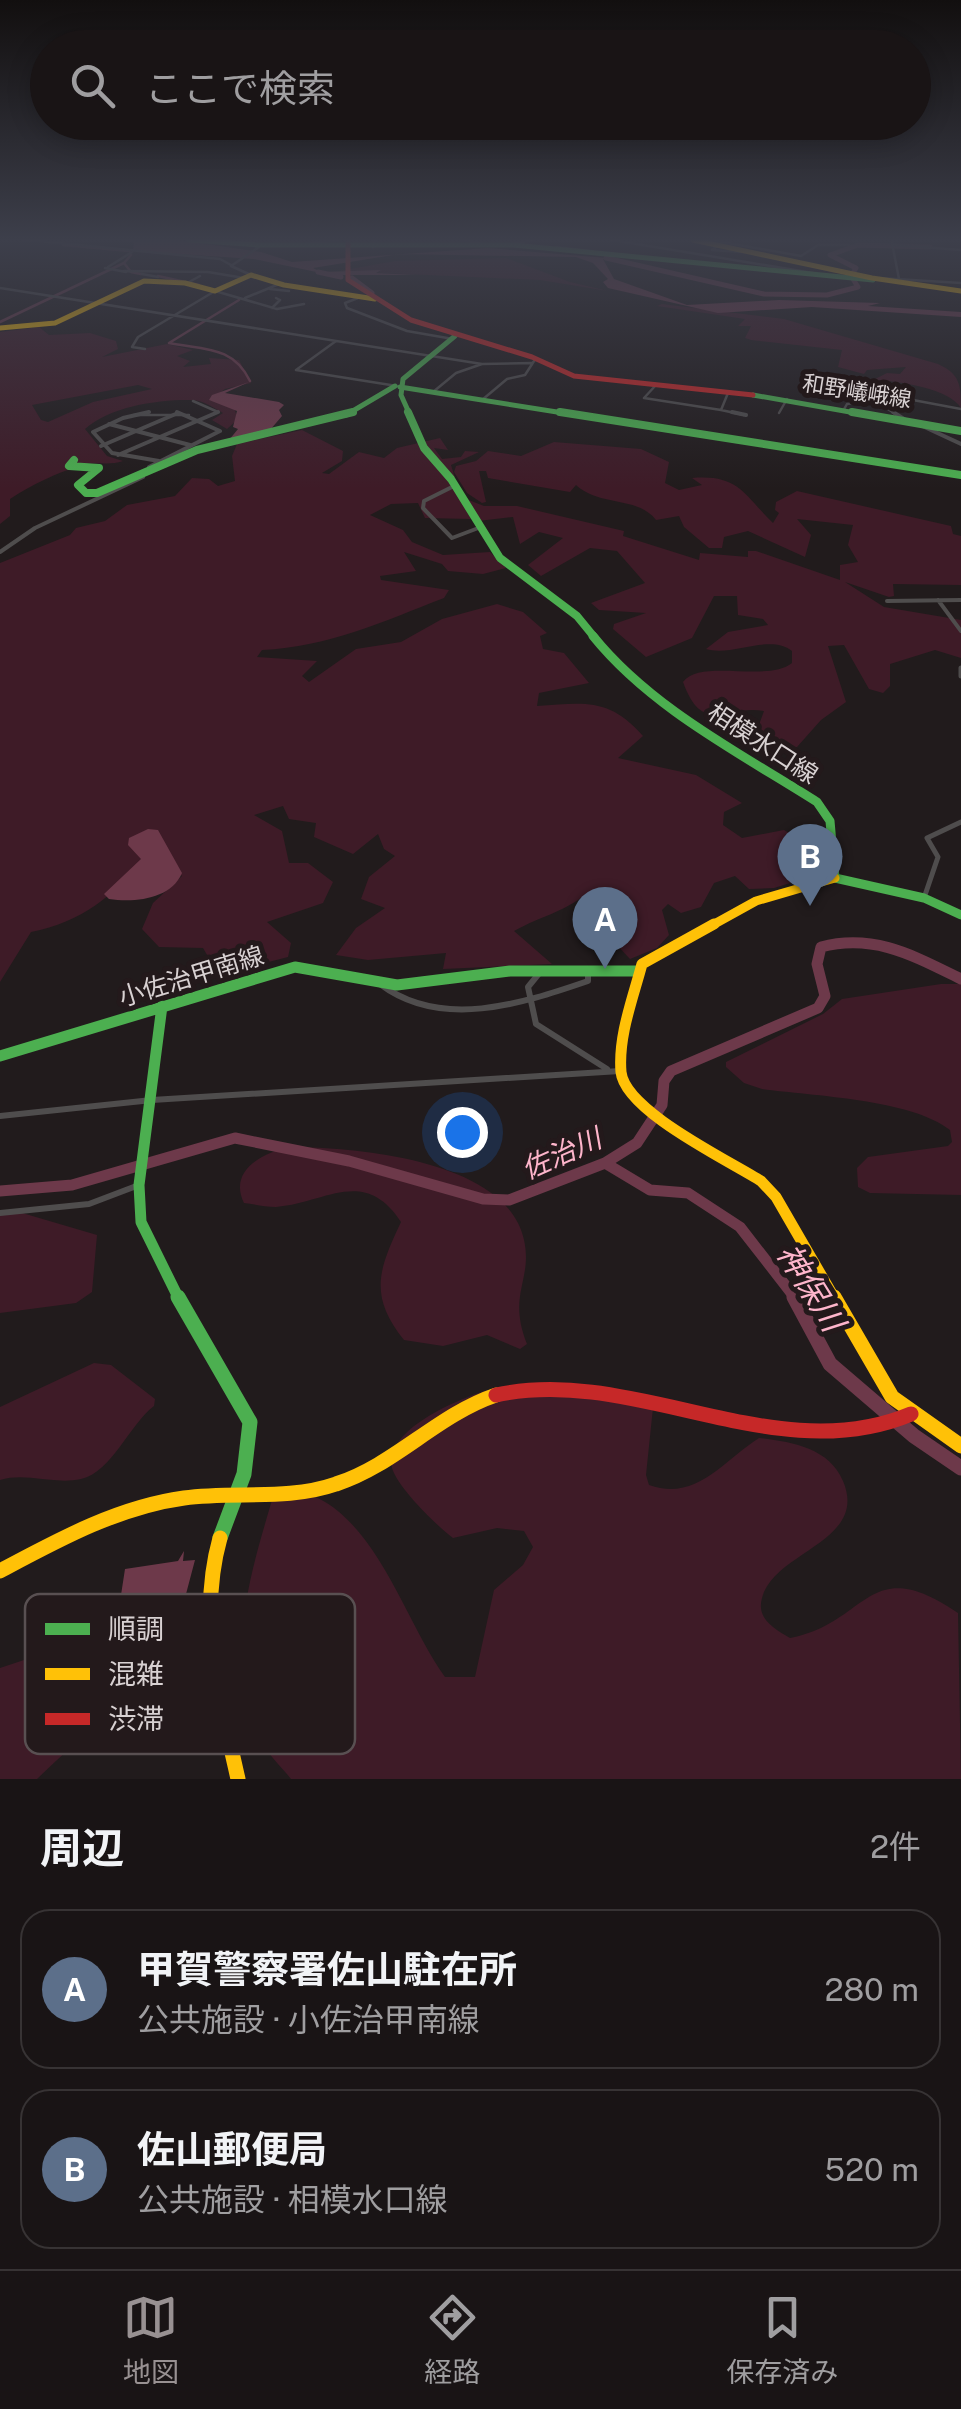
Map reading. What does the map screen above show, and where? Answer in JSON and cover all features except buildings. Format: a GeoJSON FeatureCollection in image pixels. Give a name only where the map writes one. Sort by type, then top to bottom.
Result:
{"type":"FeatureCollection","features":[{"type":"Feature","properties":{"kind":"main road"},"geometry":{"type":"LineString","coordinates":[[0,328],[54,323]]}},
{"type":"Feature","properties":{"kind":"main road"},"geometry":{"type":"LineString","coordinates":[[74,460],[69,466],[100,468],[78,484],[86,493],[146,472],[199,447],[373,406],[454,337],[420,323]]}},
{"type":"Feature","properties":{"kind":"main road","name":"和野嶬峨線"},"geometry":{"type":"LineString","coordinates":[[454,337],[574,376],[787,399],[961,431]]}},
{"type":"Feature","properties":{"kind":"main road"},"geometry":{"type":"LineString","coordinates":[[398,386],[961,475]]}},
{"type":"Feature","properties":{"kind":"main road","name":"相模水口線"},"geometry":{"type":"LineString","coordinates":[[398,386],[424,448],[456,485],[505,563],[577,616],[620,668],[699,727],[817,802],[830,822],[835,878]]}},
{"type":"Feature","properties":{"kind":"main road"},"geometry":{"type":"LineString","coordinates":[[961,915],[924,898],[835,878],[756,901],[636,970],[615,1070],[631,1096],[652,1114],[762,1181],[786,1208],[878,1376],[909,1416],[961,1446]]}},
{"type":"Feature","properties":{"kind":"main road","name":"小佐治甲南線"},"geometry":{"type":"LineString","coordinates":[[0,1056],[296,967],[380,984],[541,970],[636,970]]}},
{"type":"Feature","properties":{"kind":"main road"},"geometry":{"type":"LineString","coordinates":[[162,1006],[139,1185],[141,1222],[151,1247],[250,1422],[244,1474],[213,1557],[207,1594]]}},
{"type":"Feature","properties":{"kind":"main road"},"geometry":{"type":"LineString","coordinates":[[0,1571],[106,1516],[190,1497],[330,1486],[377,1469],[457,1408],[532,1388],[618,1394],[763,1429],[816,1431],[891,1424],[909,1416]]}},
{"type":"Feature","properties":{"kind":"main road"},"geometry":{"type":"LineString","coordinates":[[233,1754],[238,1779]]}},
{"type":"Feature","properties":{"kind":"street"},"geometry":{"type":"LineString","coordinates":[[145,349],[132,348],[136,338],[163,323]]}},
{"type":"Feature","properties":{"kind":"street"},"geometry":{"type":"LineString","coordinates":[[220,323],[482,364],[534,361]]}},
{"type":"Feature","properties":{"kind":"street"},"geometry":{"type":"LineString","coordinates":[[386,323],[407,331],[454,337]]}},
{"type":"Feature","properties":{"kind":"street"},"geometry":{"type":"LineString","coordinates":[[336,341],[296,370],[398,386]]}},
{"type":"Feature","properties":{"kind":"street"},"geometry":{"type":"LineString","coordinates":[[482,400],[507,379],[525,375],[534,361]]}},
{"type":"Feature","properties":{"kind":"street"},"geometry":{"type":"LineString","coordinates":[[433,392],[456,373],[482,364]]}},
{"type":"Feature","properties":{"kind":"street"},"geometry":{"type":"LineString","coordinates":[[656,385],[644,398],[746,415]]}},
{"type":"Feature","properties":{"kind":"street"},"geometry":{"type":"LineString","coordinates":[[721,410],[728,393]]}},
{"type":"Feature","properties":{"kind":"street"},"geometry":{"type":"LineString","coordinates":[[843,411],[847,404],[902,397],[961,409]]}},
{"type":"Feature","properties":{"kind":"street"},"geometry":{"type":"LineString","coordinates":[[778,414],[787,399]]}},
{"type":"Feature","properties":{"kind":"street"},"geometry":{"type":"LineString","coordinates":[[115,456],[218,412],[193,401]]}},
{"type":"Feature","properties":{"kind":"street"},"geometry":{"type":"LineString","coordinates":[[877,402],[961,444]]}},
{"type":"Feature","properties":{"kind":"street"},"geometry":{"type":"LineString","coordinates":[[0,552],[35,528],[146,472],[159,461],[199,447],[220,432],[203,417],[181,412],[106,423],[92,432],[100,446],[115,456],[159,461]]}},
{"type":"Feature","properties":{"kind":"street"},"geometry":{"type":"LineString","coordinates":[[100,446],[181,412]]}},
{"type":"Feature","properties":{"kind":"street"},"geometry":{"type":"LineString","coordinates":[[106,423],[199,447]]}},
{"type":"Feature","properties":{"kind":"street"},"geometry":{"type":"LineString","coordinates":[[456,485],[424,501],[423,508],[452,538],[481,527]]}},
{"type":"Feature","properties":{"kind":"street"},"geometry":{"type":"LineString","coordinates":[[938,600],[961,632]]}},
{"type":"Feature","properties":{"kind":"street"},"geometry":{"type":"LineString","coordinates":[[887,601],[961,600]]}},
{"type":"Feature","properties":{"kind":"street"},"geometry":{"type":"LineString","coordinates":[[961,668],[961,676]]}},
{"type":"Feature","properties":{"kind":"street"},"geometry":{"type":"LineString","coordinates":[[924,898],[938,857],[926,838],[961,822]]}},
{"type":"Feature","properties":{"kind":"street"},"geometry":{"type":"LineString","coordinates":[[541,970],[528,988],[541,1029],[615,1070]]}},
{"type":"Feature","properties":{"kind":"street"},"geometry":{"type":"LineString","coordinates":[[380,984],[386,990],[447,1012],[530,1000],[588,981],[588,973]]}},
{"type":"Feature","properties":{"kind":"street"},"geometry":{"type":"LineString","coordinates":[[0,1116],[143,1105],[152,1100],[615,1070]]}},
{"type":"Feature","properties":{"kind":"street"},"geometry":{"type":"LineString","coordinates":[[0,1213],[89,1204],[139,1185]]}},
{"type":"Feature","properties":{"kind":"shaded area"},"geometry":{"type":"Polygon","coordinates":[[[798,323],[938,364],[958,381],[961,408],[935,391],[873,380],[887,373],[900,374],[906,367],[867,370],[864,374],[838,367],[842,350],[751,340],[745,338],[751,326],[738,326],[798,323]]]}},
{"type":"Feature","properties":{"kind":"shaded area"},"geometry":{"type":"Polygon","coordinates":[[[39,327],[49,335],[90,333],[116,341],[118,349],[102,357],[167,344],[193,350],[177,356],[190,361],[183,367],[211,364],[209,358],[239,360],[251,383],[225,389],[210,400],[234,408],[238,419],[227,429],[212,420],[223,413],[194,400],[136,406],[95,421],[85,429],[107,456],[123,461],[83,465],[36,484],[10,499],[10,516],[0,524],[0,332],[39,327]],[[138,385],[32,405],[41,420],[48,422],[93,402],[152,389],[138,385]]]}},
{"type":"Feature","properties":{"kind":"shaded area"},"geometry":{"type":"Polygon","coordinates":[[[249,382],[225,393],[279,402],[284,405],[279,410],[282,416],[270,430],[229,440],[238,429],[233,427],[237,411],[209,400],[212,395],[249,382]]]}},
{"type":"Feature","properties":{"kind":"shaded area"},"geometry":{"type":"Polygon","coordinates":[[[302,430],[343,451],[342,461],[322,473],[329,474],[359,452],[384,458],[397,448],[440,438],[448,450],[434,448],[442,459],[461,457],[465,451],[479,452],[451,465],[461,497],[484,506],[517,506],[624,531],[623,536],[699,560],[700,553],[748,557],[748,551],[756,551],[840,580],[840,565],[858,562],[848,545],[853,525],[797,519],[811,535],[805,557],[748,531],[724,537],[722,548],[709,548],[684,527],[679,516],[656,520],[639,508],[596,496],[576,485],[570,492],[488,478],[486,471],[479,471],[486,502],[482,503],[467,493],[454,472],[456,466],[476,461],[488,451],[521,456],[554,442],[641,449],[669,462],[665,483],[679,490],[702,485],[692,478],[731,483],[773,523],[779,513],[775,510],[776,502],[797,491],[951,526],[953,534],[961,536],[961,585],[893,584],[894,596],[889,597],[845,582],[884,607],[961,620],[961,658],[935,650],[890,664],[890,686],[883,693],[869,689],[844,645],[828,646],[846,702],[821,720],[797,747],[774,748],[756,733],[764,711],[707,714],[691,699],[683,682],[704,672],[767,671],[792,663],[792,651],[773,644],[706,649],[728,632],[768,625],[763,619],[738,615],[737,596],[714,596],[692,638],[646,657],[613,629],[614,624],[646,613],[599,610],[591,603],[645,583],[617,551],[590,548],[541,576],[528,565],[563,538],[539,532],[520,544],[513,517],[478,521],[466,508],[471,519],[425,518],[418,503],[391,504],[370,515],[403,530],[412,542],[443,555],[490,552],[506,568],[483,574],[448,571],[442,564],[404,552],[416,571],[380,576],[381,580],[449,590],[444,598],[356,632],[310,644],[262,650],[257,657],[317,661],[302,676],[309,682],[356,649],[401,642],[442,619],[497,604],[523,612],[547,633],[540,636],[543,649],[564,653],[589,683],[539,693],[537,706],[595,705],[619,714],[643,736],[618,758],[696,775],[742,803],[724,812],[723,825],[742,838],[784,830],[829,857],[826,872],[774,888],[749,889],[735,876],[714,883],[701,907],[681,913],[668,904],[662,910],[669,935],[657,948],[630,959],[615,943],[604,955],[585,939],[588,893],[514,931],[552,964],[443,969],[446,953],[368,960],[336,955],[356,928],[385,908],[361,899],[369,877],[395,856],[384,849],[378,834],[353,854],[314,837],[316,823],[289,819],[283,806],[254,815],[282,831],[289,863],[308,863],[333,882],[323,903],[267,922],[291,943],[288,957],[219,975],[203,948],[159,947],[142,929],[153,903],[182,876],[168,862],[146,857],[95,905],[66,922],[31,932],[0,982],[0,563],[70,535],[76,528],[105,521],[127,505],[175,496],[192,478],[209,479],[218,486],[235,481],[232,456],[237,444],[302,430]]]}},
{"type":"Feature","properties":{"kind":"shaded area"},"geometry":{"type":"Polygon","coordinates":[[[148,829],[158,830],[182,873],[177,882],[151,897],[109,899],[104,894],[141,859],[128,845],[129,838],[148,829]]]}},
{"type":"Feature","properties":{"kind":"shaded area"},"geometry":{"type":"Polygon","coordinates":[[[961,984],[961,1195],[870,1193],[858,1187],[857,1168],[868,1157],[948,1146],[952,1142],[950,1130],[933,1120],[860,1100],[762,1089],[744,1083],[726,1067],[726,1062],[823,1014],[842,999],[961,984]]]}},
{"type":"Feature","properties":{"kind":"shaded area"},"geometry":{"type":"Polygon","coordinates":[[[289,1147],[350,1150],[424,1163],[489,1191],[512,1213],[524,1240],[519,1312],[527,1344],[520,1349],[487,1335],[443,1346],[404,1340],[381,1295],[383,1268],[401,1222],[387,1205],[373,1195],[358,1192],[276,1207],[244,1203],[240,1191],[244,1172],[259,1159],[289,1147]]]}},
{"type":"Feature","properties":{"kind":"shaded area"},"geometry":{"type":"Polygon","coordinates":[[[12,1210],[97,1235],[92,1292],[76,1303],[0,1313],[0,1211],[12,1210]]]}},
{"type":"Feature","properties":{"kind":"shaded area"},"geometry":{"type":"Polygon","coordinates":[[[94,1363],[111,1365],[155,1399],[154,1406],[92,1475],[61,1481],[20,1477],[0,1480],[0,1407],[94,1363]]]}},
{"type":"Feature","properties":{"kind":"shaded area"},"geometry":{"type":"Polygon","coordinates":[[[535,1384],[654,1398],[646,1475],[649,1485],[666,1489],[695,1484],[759,1438],[796,1445],[829,1461],[843,1481],[847,1502],[843,1518],[832,1532],[770,1582],[762,1598],[762,1612],[768,1622],[790,1638],[816,1630],[886,1590],[904,1589],[928,1596],[958,1613],[961,1779],[291,1779],[270,1754],[355,1754],[355,1594],[248,1594],[272,1500],[280,1489],[311,1495],[337,1510],[360,1533],[379,1561],[445,1677],[475,1677],[494,1590],[523,1565],[533,1547],[524,1531],[497,1528],[453,1538],[402,1486],[392,1468],[392,1454],[411,1429],[443,1408],[506,1387],[535,1384]]]}},
{"type":"Feature","properties":{"kind":"shaded area"},"geometry":{"type":"Polygon","coordinates":[[[184,1551],[183,1561],[195,1560],[186,1594],[121,1594],[125,1569],[178,1561],[184,1551]]]}},
{"type":"Feature","properties":{"kind":"shaded area"},"geometry":{"type":"Polygon","coordinates":[[[25,1660],[25,1754],[64,1754],[37,1779],[0,1779],[0,1668],[25,1660]]]}},
{"type":"Feature","properties":{"kind":"waterway"},"geometry":{"type":"LineString","coordinates":[[202,323],[169,343],[226,355],[250,381]]}},
{"type":"Feature","properties":{"kind":"waterway","name":"佐治川"},"geometry":{"type":"LineString","coordinates":[[605,1163],[637,1143],[662,1105],[664,1081],[671,1071],[818,1008],[825,996],[817,964],[821,947],[840,943],[876,945],[910,955],[961,979]]}},
{"type":"Feature","properties":{"kind":"waterway","name":"佐治川"},"geometry":{"type":"LineString","coordinates":[[0,1191],[72,1185],[235,1138],[349,1161],[483,1199],[509,1200],[605,1163]]}},
{"type":"Feature","properties":{"kind":"waterway","name":"神保川"},"geometry":{"type":"LineString","coordinates":[[605,1163],[650,1190],[688,1193],[740,1227],[796,1299]]}},
{"type":"Feature","properties":{"kind":"waterway","name":"神保川"},"geometry":{"type":"LineString","coordinates":[[794,1297],[830,1364],[914,1436],[961,1468]]}},
{"type":"Feature","properties":{"kind":"traffic: fast"},"geometry":{"type":"LineString","coordinates":[[455,336],[403,379],[401,395],[424,448],[451,479],[500,558],[577,616],[620,669],[699,727],[817,802],[830,821],[835,878]]}},
{"type":"Feature","properties":{"kind":"traffic: fast"},"geometry":{"type":"LineString","coordinates":[[74,460],[69,466],[99,468],[78,485],[86,493],[97,493],[212,445],[309,426],[355,412],[395,386]]}},
{"type":"Feature","properties":{"kind":"traffic: fast"},"geometry":{"type":"LineString","coordinates":[[400,387],[961,475]]}},
{"type":"Feature","properties":{"kind":"traffic: fast"},"geometry":{"type":"LineString","coordinates":[[753,395],[961,431]]}},
{"type":"Feature","properties":{"kind":"traffic: fast"},"geometry":{"type":"LineString","coordinates":[[835,878],[924,898],[961,915]]}},
{"type":"Feature","properties":{"kind":"traffic: fast"},"geometry":{"type":"LineString","coordinates":[[0,1056],[295,967],[397,985],[510,971],[636,971]]}},
{"type":"Feature","properties":{"kind":"traffic: fast"},"geometry":{"type":"LineString","coordinates":[[162,1006],[139,1185],[141,1222],[200,1341],[250,1422],[244,1474],[220,1538]]}},
{"type":"Feature","properties":{"kind":"traffic: slow"},"geometry":{"type":"LineString","coordinates":[[0,328],[55,323]]}},
{"type":"Feature","properties":{"kind":"traffic: slow"},"geometry":{"type":"LineString","coordinates":[[835,878],[756,901],[642,964],[623,1034],[621,1074],[626,1088],[642,1107],[761,1181],[776,1197],[892,1397],[961,1446]]}},
{"type":"Feature","properties":{"kind":"traffic: slow"},"geometry":{"type":"LineString","coordinates":[[0,1571],[89,1526],[159,1502],[203,1496],[281,1494],[337,1484],[378,1464],[454,1413],[496,1395]]}},
{"type":"Feature","properties":{"kind":"traffic: slow"},"geometry":{"type":"LineString","coordinates":[[208,1594],[220,1538]]}},
{"type":"Feature","properties":{"kind":"traffic: slow"},"geometry":{"type":"LineString","coordinates":[[232,1754],[238,1779]]}},
{"type":"Feature","properties":{"kind":"traffic: jam"},"geometry":{"type":"LineString","coordinates":[[421,323],[532,357],[574,376],[753,395]]}},
{"type":"Feature","properties":{"kind":"traffic: jam"},"geometry":{"type":"LineString","coordinates":[[496,1395],[542,1388],[588,1389],[752,1424],[840,1433],[878,1428],[911,1414]]}},
{"type":"Feature","properties":{"kind":"place","name":"佐山郵便局"},"geometry":{"type":"Point","coordinates":[810,906]}},
{"type":"Feature","properties":{"kind":"place","name":"甲賀警察署佐山駐在所"},"geometry":{"type":"Point","coordinates":[605,969]}}]}
